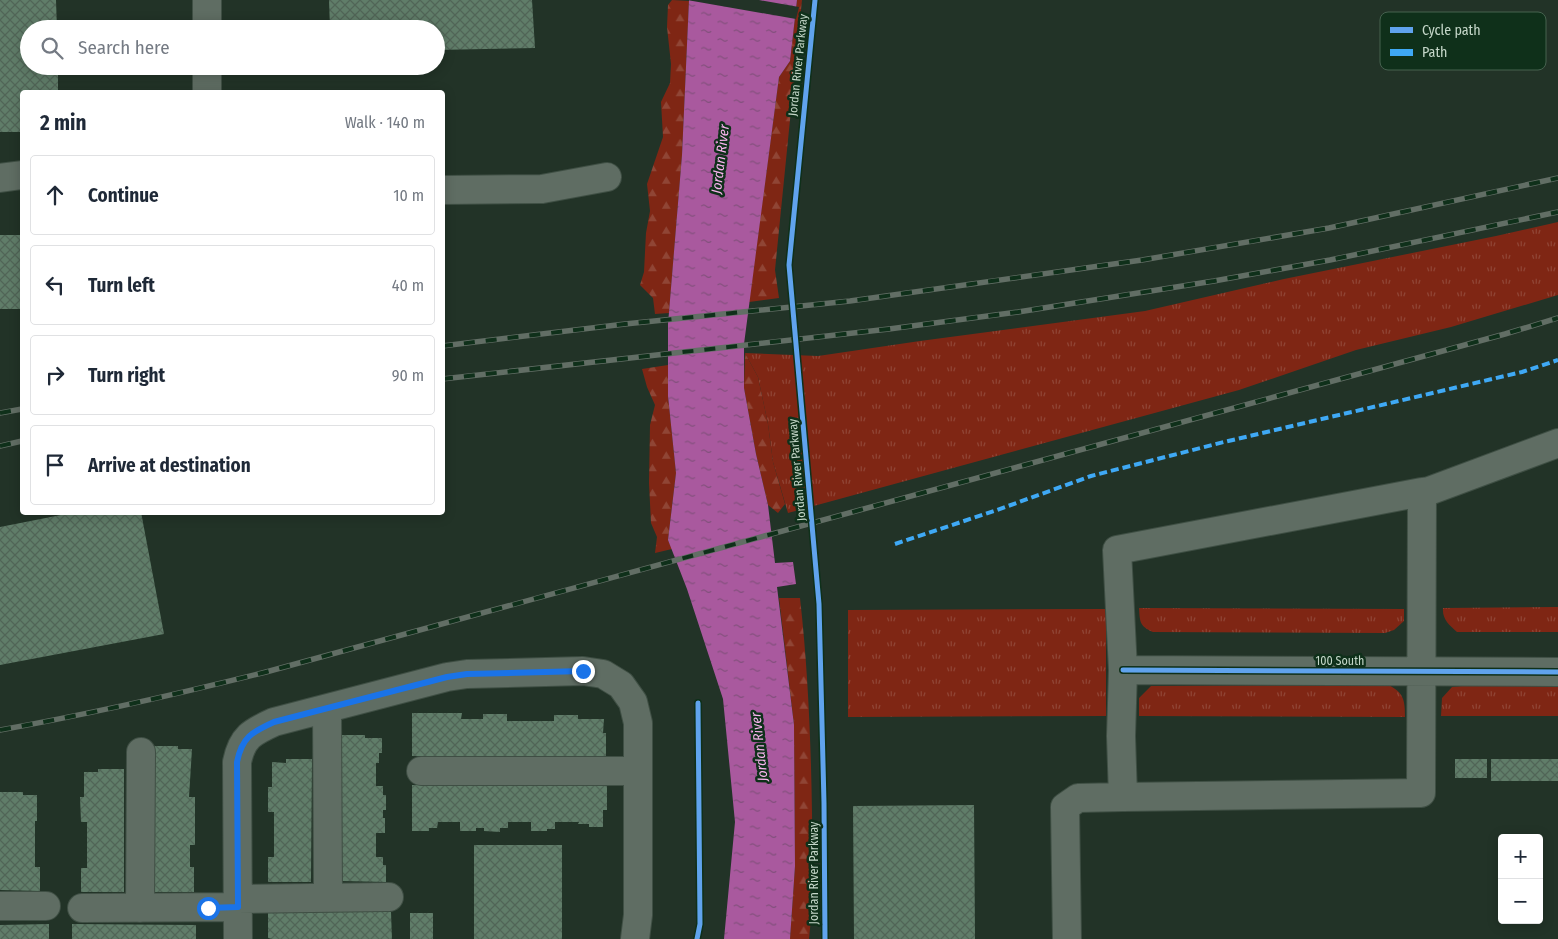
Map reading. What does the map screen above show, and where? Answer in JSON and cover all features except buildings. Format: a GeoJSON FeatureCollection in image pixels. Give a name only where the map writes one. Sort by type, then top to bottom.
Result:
{"type":"FeatureCollection","features":[{"type":"Feature","properties":{"kind":"street"},"geometry":{"type":"LineString","coordinates":[[207,0],[207,20]]}},
{"type":"Feature","properties":{"kind":"street"},"geometry":{"type":"LineString","coordinates":[[207,75],[207,90]]}},
{"type":"Feature","properties":{"kind":"street"},"geometry":{"type":"LineString","coordinates":[[0,178],[20,175]]}},
{"type":"Feature","properties":{"kind":"street"},"geometry":{"type":"LineString","coordinates":[[445,190],[542,189],[607,177]]}},
{"type":"Feature","properties":{"kind":"street"},"geometry":{"type":"LineString","coordinates":[[1123,796],[1121,736],[1123,670],[1117,550],[1422,492],[1558,443]]}},
{"type":"Feature","properties":{"kind":"street"},"geometry":{"type":"LineString","coordinates":[[1067,939],[1065,807],[1078,798],[1421,794],[1422,492]]}},
{"type":"Feature","properties":{"kind":"street","name":"100 South"},"geometry":{"type":"LineString","coordinates":[[1123,670],[1558,672]]}},
{"type":"Feature","properties":{"kind":"street"},"geometry":{"type":"LineString","coordinates":[[238,939],[237,762],[243,743],[250,734],[274,722],[447,677],[467,674],[583,671],[603,674],[621,686],[634,702],[638,723],[638,915],[635,939]]}},
{"type":"Feature","properties":{"kind":"street"},"geometry":{"type":"LineString","coordinates":[[327,709],[328,898]]}},
{"type":"Feature","properties":{"kind":"street"},"geometry":{"type":"LineString","coordinates":[[140,908],[142,752]]}},
{"type":"Feature","properties":{"kind":"street"},"geometry":{"type":"LineString","coordinates":[[421,770],[638,771]]}},
{"type":"Feature","properties":{"kind":"street"},"geometry":{"type":"LineString","coordinates":[[82,908],[140,908],[328,898],[389,897]]}},
{"type":"Feature","properties":{"kind":"street"},"geometry":{"type":"LineString","coordinates":[[0,906],[46,906]]}},
{"type":"Feature","properties":{"kind":"green space"},"geometry":{"type":"Polygon","coordinates":[[[672,0],[689,1],[682,155],[669,313],[655,314],[653,298],[640,285],[644,272],[646,233],[650,211],[647,184],[663,137],[661,102],[670,83],[671,64],[667,27],[668,5],[672,0]]]}},
{"type":"Feature","properties":{"kind":"green space"},"geometry":{"type":"Polygon","coordinates":[[[797,0],[802,0],[775,270],[779,298],[749,302],[779,77],[790,61],[797,0]]]}},
{"type":"Feature","properties":{"kind":"green space"},"geometry":{"type":"Polygon","coordinates":[[[1558,222],[1558,295],[1451,327],[1356,350],[1239,390],[788,513],[773,462],[768,424],[758,377],[745,353],[818,356],[1145,311],[1284,279],[1558,222]]]}},
{"type":"Feature","properties":{"kind":"green space"},"geometry":{"type":"Polygon","coordinates":[[[745,353],[758,377],[768,424],[773,462],[785,504],[778,513],[768,505],[756,454],[744,388],[745,353]]]}},
{"type":"Feature","properties":{"kind":"green space"},"geometry":{"type":"Polygon","coordinates":[[[668,365],[668,396],[676,473],[668,540],[672,549],[655,553],[657,537],[651,523],[649,483],[650,425],[655,405],[642,369],[668,365]]]}},
{"type":"Feature","properties":{"kind":"green space"},"geometry":{"type":"Polygon","coordinates":[[[779,598],[800,598],[803,625],[812,787],[812,892],[809,939],[790,939],[795,866],[794,725],[779,598]]]}},
{"type":"Feature","properties":{"kind":"green space"},"geometry":{"type":"Polygon","coordinates":[[[1558,607],[1558,632],[1457,632],[1447,622],[1443,612],[1443,608],[1558,607]]]}},
{"type":"Feature","properties":{"kind":"green space"},"geometry":{"type":"Polygon","coordinates":[[[1139,608],[1404,609],[1404,621],[1394,630],[1385,633],[1153,632],[1145,628],[1141,623],[1139,608]]]}},
{"type":"Feature","properties":{"kind":"green space"},"geometry":{"type":"Polygon","coordinates":[[[1106,609],[1106,716],[848,717],[848,610],[1106,609]]]}},
{"type":"Feature","properties":{"kind":"green space"},"geometry":{"type":"Polygon","coordinates":[[[1388,685],[1400,694],[1405,706],[1405,717],[1139,716],[1139,698],[1151,686],[1388,685]]]}},
{"type":"Feature","properties":{"kind":"green space"},"geometry":{"type":"Polygon","coordinates":[[[1558,686],[1558,716],[1441,716],[1442,698],[1452,687],[1558,686]]]}},
{"type":"Feature","properties":{"kind":"water","name":"Jordan River"},"geometry":{"type":"Polygon","coordinates":[[[689,0],[797,0],[790,61],[779,77],[744,344],[744,388],[756,454],[768,505],[775,563],[793,562],[796,584],[777,587],[794,725],[795,866],[790,939],[724,939],[735,822],[723,699],[687,589],[668,540],[676,473],[668,396],[668,324],[682,155],[689,0]]]}},
{"type":"Feature","properties":{"kind":"pier"},"geometry":{"type":"Polygon","coordinates":[[[687,0],[759,0],[799,7],[796,19],[687,0]]]}},
{"type":"Feature","properties":{"kind":"railway"},"geometry":{"type":"LineString","coordinates":[[445,346],[625,324],[850,301],[1142,260],[1329,228],[1558,178]]}},
{"type":"Feature","properties":{"kind":"railway"},"geometry":{"type":"LineString","coordinates":[[445,379],[889,329],[1018,312],[1214,281],[1330,260],[1558,212]]}},
{"type":"Feature","properties":{"kind":"railway"},"geometry":{"type":"LineString","coordinates":[[0,730],[134,703],[266,672],[1558,318]]}},
{"type":"Feature","properties":{"kind":"railway"},"geometry":{"type":"LineString","coordinates":[[0,413],[20,409]]}},
{"type":"Feature","properties":{"kind":"railway"},"geometry":{"type":"LineString","coordinates":[[0,446],[20,441]]}},
{"type":"Feature","properties":{"kind":"marked path"},"geometry":{"type":"LineString","coordinates":[[895,544],[1091,476],[1224,442],[1522,372],[1558,360]]}},
{"type":"Feature","properties":{"kind":"cycle path","name":"Jordan River Parkway"},"geometry":{"type":"LineString","coordinates":[[815,0],[789,265],[819,604],[825,939]]}},
{"type":"Feature","properties":{"kind":"cycle path"},"geometry":{"type":"LineString","coordinates":[[1123,670],[1558,672]]}},
{"type":"Feature","properties":{"kind":"cycle path"},"geometry":{"type":"LineString","coordinates":[[697,939],[700,924],[698,703]]}},
{"type":"Feature","properties":{"kind":"route"},"geometry":{"type":"LineString","coordinates":[[208,908],[238,907],[237,762],[243,743],[250,734],[274,722],[447,677],[467,674],[583,671]]}}]}
